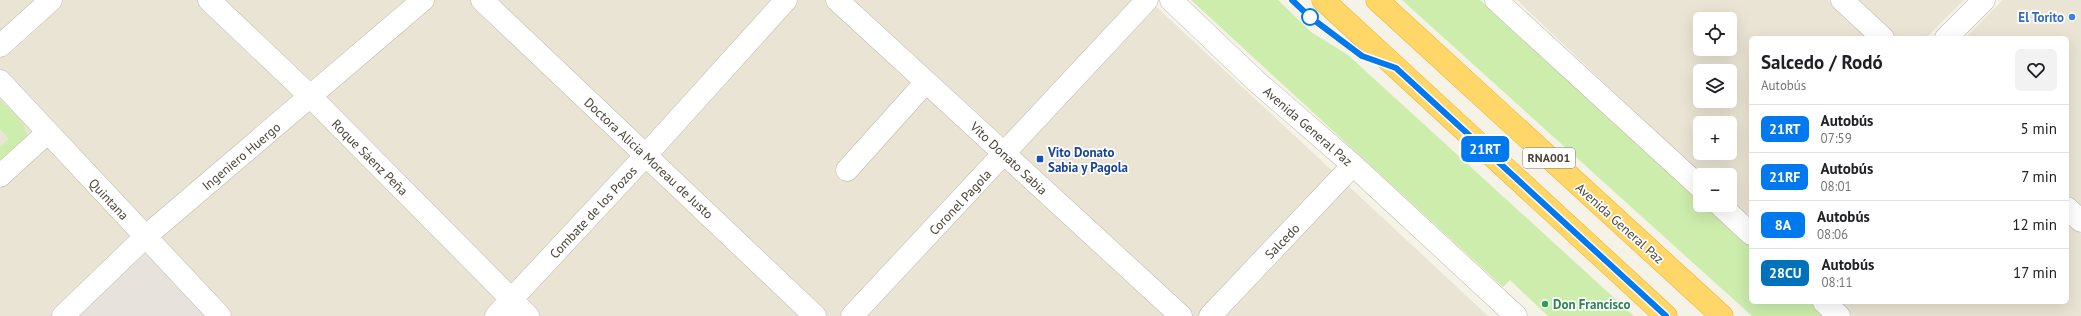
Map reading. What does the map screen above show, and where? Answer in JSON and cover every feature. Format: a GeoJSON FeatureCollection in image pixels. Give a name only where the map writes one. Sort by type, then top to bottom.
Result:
{"type":"FeatureCollection","features":[{"type":"Feature","properties":{"kind":"highway","name":"RNA001"},"geometry":{"type":"LineString","coordinates":[[1323,0],[1666,316]]}},
{"type":"Feature","properties":{"kind":"highway","name":"Avenida General Paz"},"geometry":{"type":"LineString","coordinates":[[1377,0],[1722,316]]}},
{"type":"Feature","properties":{"kind":"street"},"geometry":{"type":"LineString","coordinates":[[0,46],[51,0]]}},
{"type":"Feature","properties":{"kind":"street","name":"Roque Sáenz Peña"},"geometry":{"type":"LineString","coordinates":[[209,0],[310,97],[528,316]]}},
{"type":"Feature","properties":{"kind":"street","name":"Ingeniero Huergo"},"geometry":{"type":"LineString","coordinates":[[63,316],[145,237],[423,0]]}},
{"type":"Feature","properties":{"kind":"street","name":"Doctora Alicia Moreau de Justo"},"geometry":{"type":"LineString","coordinates":[[482,0],[815,316]]}},
{"type":"Feature","properties":{"kind":"street","name":"Combate de los Pozos"},"geometry":{"type":"LineString","coordinates":[[496,316],[646,155],[786,0]]}},
{"type":"Feature","properties":{"kind":"street","name":"Vito Donato Sabia"},"geometry":{"type":"LineString","coordinates":[[837,0],[1181,316]]}},
{"type":"Feature","properties":{"kind":"street","name":"Coronel Pagola"},"geometry":{"type":"LineString","coordinates":[[852,316],[1005,154],[1147,0]]}},
{"type":"Feature","properties":{"kind":"street","name":"Avenida General Paz"},"geometry":{"type":"LineString","coordinates":[[1171,0],[1256,81],[1353,166],[1516,316]]}},
{"type":"Feature","properties":{"kind":"street"},"geometry":{"type":"LineString","coordinates":[[1496,0],[1693,181]]}},
{"type":"Feature","properties":{"kind":"street"},"geometry":{"type":"LineString","coordinates":[[1842,0],[1881,36]]}},
{"type":"Feature","properties":{"kind":"street"},"geometry":{"type":"LineString","coordinates":[[1948,36],[1984,0]]}},
{"type":"Feature","properties":{"kind":"street","name":"Quintana"},"geometry":{"type":"LineString","coordinates":[[0,81],[47,134],[220,316]]}},
{"type":"Feature","properties":{"kind":"street"},"geometry":{"type":"LineString","coordinates":[[847,170],[926,82]]}},
{"type":"Feature","properties":{"kind":"street"},"geometry":{"type":"LineString","coordinates":[[0,176],[47,134]]}},
{"type":"Feature","properties":{"kind":"street","name":"Salcedo"},"geometry":{"type":"LineString","coordinates":[[1210,316],[1353,166]]}},
{"type":"Feature","properties":{"kind":"street"},"geometry":{"type":"LineString","coordinates":[[2069,210],[2081,221]]}},
{"type":"Feature","properties":{"kind":"street"},"geometry":{"type":"LineString","coordinates":[[1727,212],[1749,232]]}},
{"type":"Feature","properties":{"kind":"street"},"geometry":{"type":"LineString","coordinates":[[1826,304],[1839,316]]}},
{"type":"Feature","properties":{"kind":"shaded area"},"geometry":{"type":"Polygon","coordinates":[[[0,0],[1149,0],[1488,316],[0,316],[0,0]]]}},
{"type":"Feature","properties":{"kind":"shaded area"},"geometry":{"type":"Polygon","coordinates":[[[1517,0],[1828,0],[1868,36],[1749,36],[1749,214],[1746,214],[1737,207],[1737,168],[1694,168],[1517,0]]]}},
{"type":"Feature","properties":{"kind":"shaded area"},"geometry":{"type":"Polygon","coordinates":[[[1855,0],[1964,0],[1928,36],[1894,36],[1855,0]]]}},
{"type":"Feature","properties":{"kind":"shaded area"},"geometry":{"type":"Polygon","coordinates":[[[2003,0],[2081,0],[2081,209],[2069,198],[2069,36],[1967,36],[2003,0]]]}},
{"type":"Feature","properties":{"kind":"shaded area"},"geometry":{"type":"Polygon","coordinates":[[[2069,223],[2081,234],[2081,316],[1852,316],[1839,304],[2069,304],[2069,223]]]}},
{"type":"Feature","properties":{"kind":"shaded area"},"geometry":{"type":"Polygon","coordinates":[[[149,255],[212,316],[74,316],[137,259],[149,255]]]}},
{"type":"Feature","properties":{"kind":"green space"},"geometry":{"type":"Polygon","coordinates":[[[1191,0],[1278,0],[1311,32],[1348,55],[1634,316],[1548,316],[1510,280],[1503,287],[1191,0]]]}},
{"type":"Feature","properties":{"kind":"green space"},"geometry":{"type":"Polygon","coordinates":[[[1402,0],[1480,0],[1693,194],[1693,212],[1713,212],[1749,244],[1749,304],[1813,304],[1826,316],[1752,316],[1402,0]]]}},
{"type":"Feature","properties":{"kind":"green space"},"geometry":{"type":"Polygon","coordinates":[[[0,100],[19,119],[26,131],[27,137],[25,143],[20,149],[0,167],[0,147],[9,139],[0,129],[0,100]]]}},
{"type":"Feature","properties":{"kind":"bus line","name":"21RT"},"geometry":{"type":"LineString","coordinates":[[1292,0],[1310,17],[1362,56],[1396,68],[1666,316]]}},
{"type":"Feature","properties":{"kind":"place","name":"El Torito"},"geometry":{"type":"Point","coordinates":[2072,17]}},
{"type":"Feature","properties":{"kind":"place","name":"Vito Donato Sabia y Pagola"},"geometry":{"type":"Point","coordinates":[1040,159]}},
{"type":"Feature","properties":{"kind":"place","name":"Don Francisco"},"geometry":{"type":"Point","coordinates":[1545,304]}}]}
